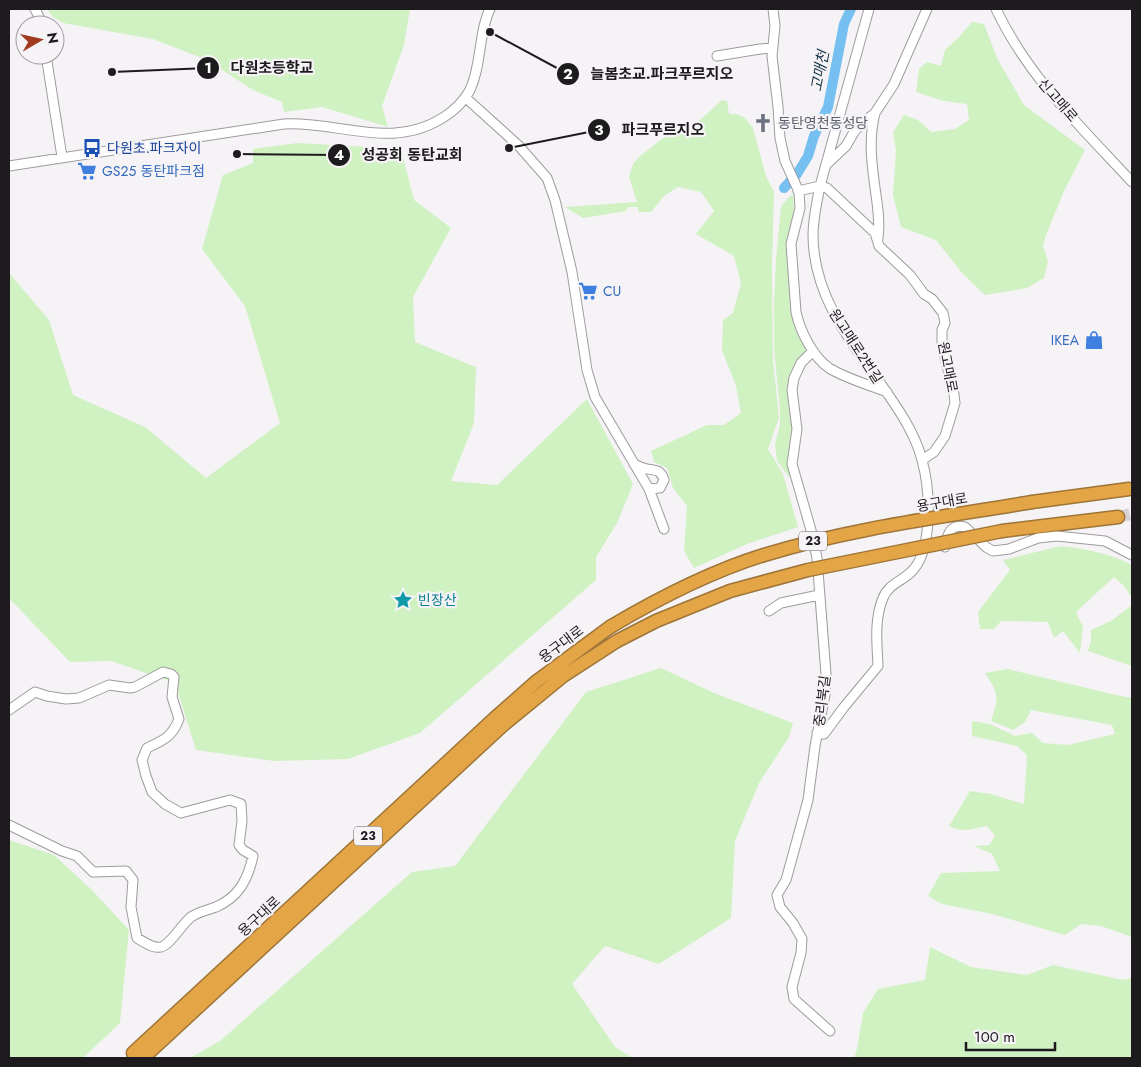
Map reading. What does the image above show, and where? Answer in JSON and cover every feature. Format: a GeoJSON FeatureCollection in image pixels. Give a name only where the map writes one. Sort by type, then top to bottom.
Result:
{"type":"FeatureCollection","features":[{"type":"Feature","properties":{"kind":"highway","name":"용구대로"},"geometry":{"type":"LineString","coordinates":[[138,1056],[516,700],[565,659],[610,627],[654,601],[720,570],[762,555],[819,540],[1032,502],[1129,489]]}},
{"type":"Feature","properties":{"kind":"highway","name":"용구대로"},"geometry":{"type":"LineString","coordinates":[[138,1056],[502,726],[563,676],[616,640],[656,620],[730,590],[808,570],[1002,531],[1118,516]]}},
{"type":"Feature","properties":{"kind":"street"},"geometry":{"type":"LineString","coordinates":[[9,166],[284,124],[314,124],[385,135],[403,134],[422,129],[448,115],[466,98],[476,72],[481,35],[490,9]]}},
{"type":"Feature","properties":{"kind":"street"},"geometry":{"type":"LineString","coordinates":[[774,9],[773,72],[780,138],[797,189],[800,208],[791,244],[798,322],[814,351],[829,368],[887,392]]}},
{"type":"Feature","properties":{"kind":"street"},"geometry":{"type":"LineString","coordinates":[[797,189],[820,186],[869,9]]}},
{"type":"Feature","properties":{"kind":"street"},"geometry":{"type":"LineString","coordinates":[[825,166],[846,146],[854,132],[875,112],[894,84],[927,9]]}},
{"type":"Feature","properties":{"kind":"street","name":"신고매로"},"geometry":{"type":"LineString","coordinates":[[996,9],[1017,48],[1037,78],[1132,182]]}},
{"type":"Feature","properties":{"kind":"street"},"geometry":{"type":"LineString","coordinates":[[717,56],[772,48]]}},
{"type":"Feature","properties":{"kind":"street"},"geometry":{"type":"LineString","coordinates":[[48,65],[62,157]]}},
{"type":"Feature","properties":{"kind":"street"},"geometry":{"type":"LineString","coordinates":[[466,98],[518,145],[547,178],[572,272],[586,370],[596,397],[649,489],[664,529]]}},
{"type":"Feature","properties":{"kind":"street"},"geometry":{"type":"LineString","coordinates":[[875,112],[872,124],[871,153],[879,220],[878,238]]}},
{"type":"Feature","properties":{"kind":"street","name":"원고매로"},"geometry":{"type":"LineString","coordinates":[[820,186],[828,188],[876,233],[879,246],[910,275],[924,294],[938,305],[943,313],[945,323],[942,346],[955,403],[945,436],[934,452],[922,460]]}},
{"type":"Feature","properties":{"kind":"street","name":"원고매로2번길"},"geometry":{"type":"LineString","coordinates":[[820,186],[813,234],[817,272],[826,298],[842,330],[907,423],[922,460]]}},
{"type":"Feature","properties":{"kind":"street","name":"중리북길"},"geometry":{"type":"LineString","coordinates":[[814,351],[800,363],[794,378],[792,390],[797,429],[792,464],[811,530],[816,558],[826,674],[825,695],[817,734],[808,800],[786,880],[777,894],[780,907],[793,923],[802,939],[801,953],[792,987],[794,999],[830,1032]]}},
{"type":"Feature","properties":{"kind":"street"},"geometry":{"type":"LineString","coordinates":[[817,734],[824,734],[878,666],[876,625],[882,599],[889,588],[911,573],[918,563],[925,544],[928,510],[926,477],[922,460]]}},
{"type":"Feature","properties":{"kind":"street"},"geometry":{"type":"LineString","coordinates":[[634,464],[645,469],[655,468],[662,473],[664,480],[660,488],[649,489]]}},
{"type":"Feature","properties":{"kind":"street"},"geometry":{"type":"LineString","coordinates":[[925,544],[933,550],[944,548],[949,533],[957,526],[961,526],[965,527],[986,548],[993,551],[1009,550],[1038,538],[1057,536],[1105,540],[1132,555]]}},
{"type":"Feature","properties":{"kind":"street"},"geometry":{"type":"LineString","coordinates":[[769,611],[781,603],[819,595]]}},
{"type":"Feature","properties":{"kind":"street"},"geometry":{"type":"LineString","coordinates":[[9,710],[35,692],[56,698],[79,698],[109,685],[130,688],[148,681],[163,672],[171,674],[174,677],[172,697],[179,719],[174,730],[168,736],[147,748],[142,760],[152,792],[165,804],[181,813],[230,800],[241,804],[242,821],[239,846],[253,856],[250,868],[236,895],[222,904],[192,916],[169,942],[161,947],[151,946],[136,938],[131,907],[133,880],[126,871],[93,872],[77,856],[62,851],[9,825]]}},
{"type":"Feature","properties":{"kind":"green space"},"geometry":{"type":"Polygon","coordinates":[[[47,9],[410,9],[404,45],[382,106],[388,127],[322,107],[284,112],[282,102],[253,90],[207,60],[153,39],[65,23],[65,15],[52,15],[47,9]]]}},
{"type":"Feature","properties":{"kind":"green space"},"geometry":{"type":"Polygon","coordinates":[[[972,22],[984,24],[998,60],[1024,105],[1085,150],[1065,189],[1046,235],[1043,246],[1048,261],[1044,278],[1027,288],[985,295],[962,273],[936,240],[901,227],[893,195],[896,151],[893,132],[904,115],[918,120],[931,132],[955,129],[969,120],[967,104],[944,101],[916,92],[919,69],[927,62],[941,66],[945,50],[972,22]]]}},
{"type":"Feature","properties":{"kind":"green space"},"geometry":{"type":"Polygon","coordinates":[[[722,100],[727,101],[729,114],[744,117],[753,128],[766,176],[774,192],[772,266],[773,360],[779,418],[768,449],[783,474],[798,527],[747,544],[694,568],[684,551],[687,506],[673,488],[667,468],[654,462],[651,451],[707,425],[724,425],[741,413],[736,386],[722,350],[723,320],[733,313],[741,283],[734,256],[696,234],[714,211],[701,192],[678,187],[664,196],[651,212],[639,212],[637,207],[628,207],[626,211],[583,218],[565,207],[637,202],[629,177],[633,164],[662,139],[688,131],[722,100]]]}},
{"type":"Feature","properties":{"kind":"green space"},"geometry":{"type":"Polygon","coordinates":[[[298,143],[401,149],[414,200],[451,228],[413,297],[415,342],[476,367],[474,423],[451,481],[497,485],[587,399],[633,484],[617,523],[596,557],[596,580],[420,733],[348,759],[274,761],[196,750],[175,683],[111,661],[70,662],[9,598],[9,273],[49,320],[73,395],[145,427],[206,478],[280,423],[245,306],[202,249],[223,175],[253,163],[253,149],[298,143]]]}},
{"type":"Feature","properties":{"kind":"green space"},"geometry":{"type":"Polygon","coordinates":[[[793,194],[794,213],[787,242],[792,305],[807,350],[791,380],[794,423],[790,452],[790,478],[777,461],[775,444],[780,425],[780,410],[774,348],[774,303],[781,207],[793,194]]]}},
{"type":"Feature","properties":{"kind":"green space"},"geometry":{"type":"Polygon","coordinates":[[[1061,546],[1098,552],[1132,565],[1132,598],[1124,586],[1114,577],[1076,612],[1083,627],[1080,653],[1063,631],[1054,638],[1048,622],[1001,621],[994,629],[980,629],[978,612],[1010,570],[1003,560],[1061,546]]]}},
{"type":"Feature","properties":{"kind":"green space"},"geometry":{"type":"Polygon","coordinates":[[[1132,605],[1132,666],[1088,651],[1091,641],[1091,630],[1111,621],[1132,605]]]}},
{"type":"Feature","properties":{"kind":"green space"},"geometry":{"type":"Polygon","coordinates":[[[661,668],[714,693],[793,723],[789,737],[759,783],[735,841],[731,918],[659,964],[605,946],[572,984],[615,1047],[633,1058],[190,1058],[220,1041],[412,872],[455,866],[586,692],[661,668]]]}},
{"type":"Feature","properties":{"kind":"green space"},"geometry":{"type":"Polygon","coordinates":[[[1008,669],[1132,698],[1132,937],[1101,926],[1081,924],[1065,935],[992,914],[942,904],[928,896],[941,873],[1000,871],[992,854],[974,846],[989,845],[995,836],[987,826],[963,830],[949,826],[970,791],[991,794],[1024,804],[1027,755],[1017,746],[972,736],[972,721],[990,724],[1015,736],[1032,733],[1043,743],[1068,745],[1115,734],[1112,725],[1031,710],[1025,722],[1013,730],[991,721],[996,696],[993,686],[985,673],[1008,669]]]}},
{"type":"Feature","properties":{"kind":"green space"},"geometry":{"type":"Polygon","coordinates":[[[9,840],[54,855],[92,890],[129,930],[120,1023],[83,1058],[9,1058],[9,840]]]}},
{"type":"Feature","properties":{"kind":"green space"},"geometry":{"type":"Polygon","coordinates":[[[930,947],[971,967],[1027,975],[1053,965],[1123,980],[1132,978],[1132,1058],[854,1058],[863,1013],[878,989],[925,980],[930,947]]]}},
{"type":"Feature","properties":{"kind":"waterway","name":"고매천"},"geometry":{"type":"LineString","coordinates":[[784,188],[797,174],[808,156],[814,136],[828,107],[844,24],[851,9]]}},
{"type":"Feature","properties":{"kind":"tunnel"},"geometry":{"type":"LineString","coordinates":[[1118,517],[1132,514]]}},
{"type":"Feature","properties":{"kind":"place","name":"늘봄초교.파크푸르지오"},"geometry":{"type":"Point","coordinates":[490,32]}},
{"type":"Feature","properties":{"kind":"place","name":"다원초등학교"},"geometry":{"type":"Point","coordinates":[112,72]}},
{"type":"Feature","properties":{"kind":"place","name":"동탄영천동성당"},"geometry":{"type":"Point","coordinates":[763,123]}},
{"type":"Feature","properties":{"kind":"place","name":"다원초.파크자이"},"geometry":{"type":"Point","coordinates":[92,148]}},
{"type":"Feature","properties":{"kind":"place","name":"파크푸르지오"},"geometry":{"type":"Point","coordinates":[509,148]}},
{"type":"Feature","properties":{"kind":"place","name":"성공회 동탄교회"},"geometry":{"type":"Point","coordinates":[237,154]}},
{"type":"Feature","properties":{"kind":"place","name":"GS25 동탄파크점"},"geometry":{"type":"Point","coordinates":[87,171]}},
{"type":"Feature","properties":{"kind":"place","name":"CU"},"geometry":{"type":"Point","coordinates":[588,291]}},
{"type":"Feature","properties":{"kind":"place","name":"IKEA"},"geometry":{"type":"Point","coordinates":[1094,340]}},
{"type":"Feature","properties":{"kind":"place","name":"빈장산"},"geometry":{"type":"Point","coordinates":[403,600]}}]}
